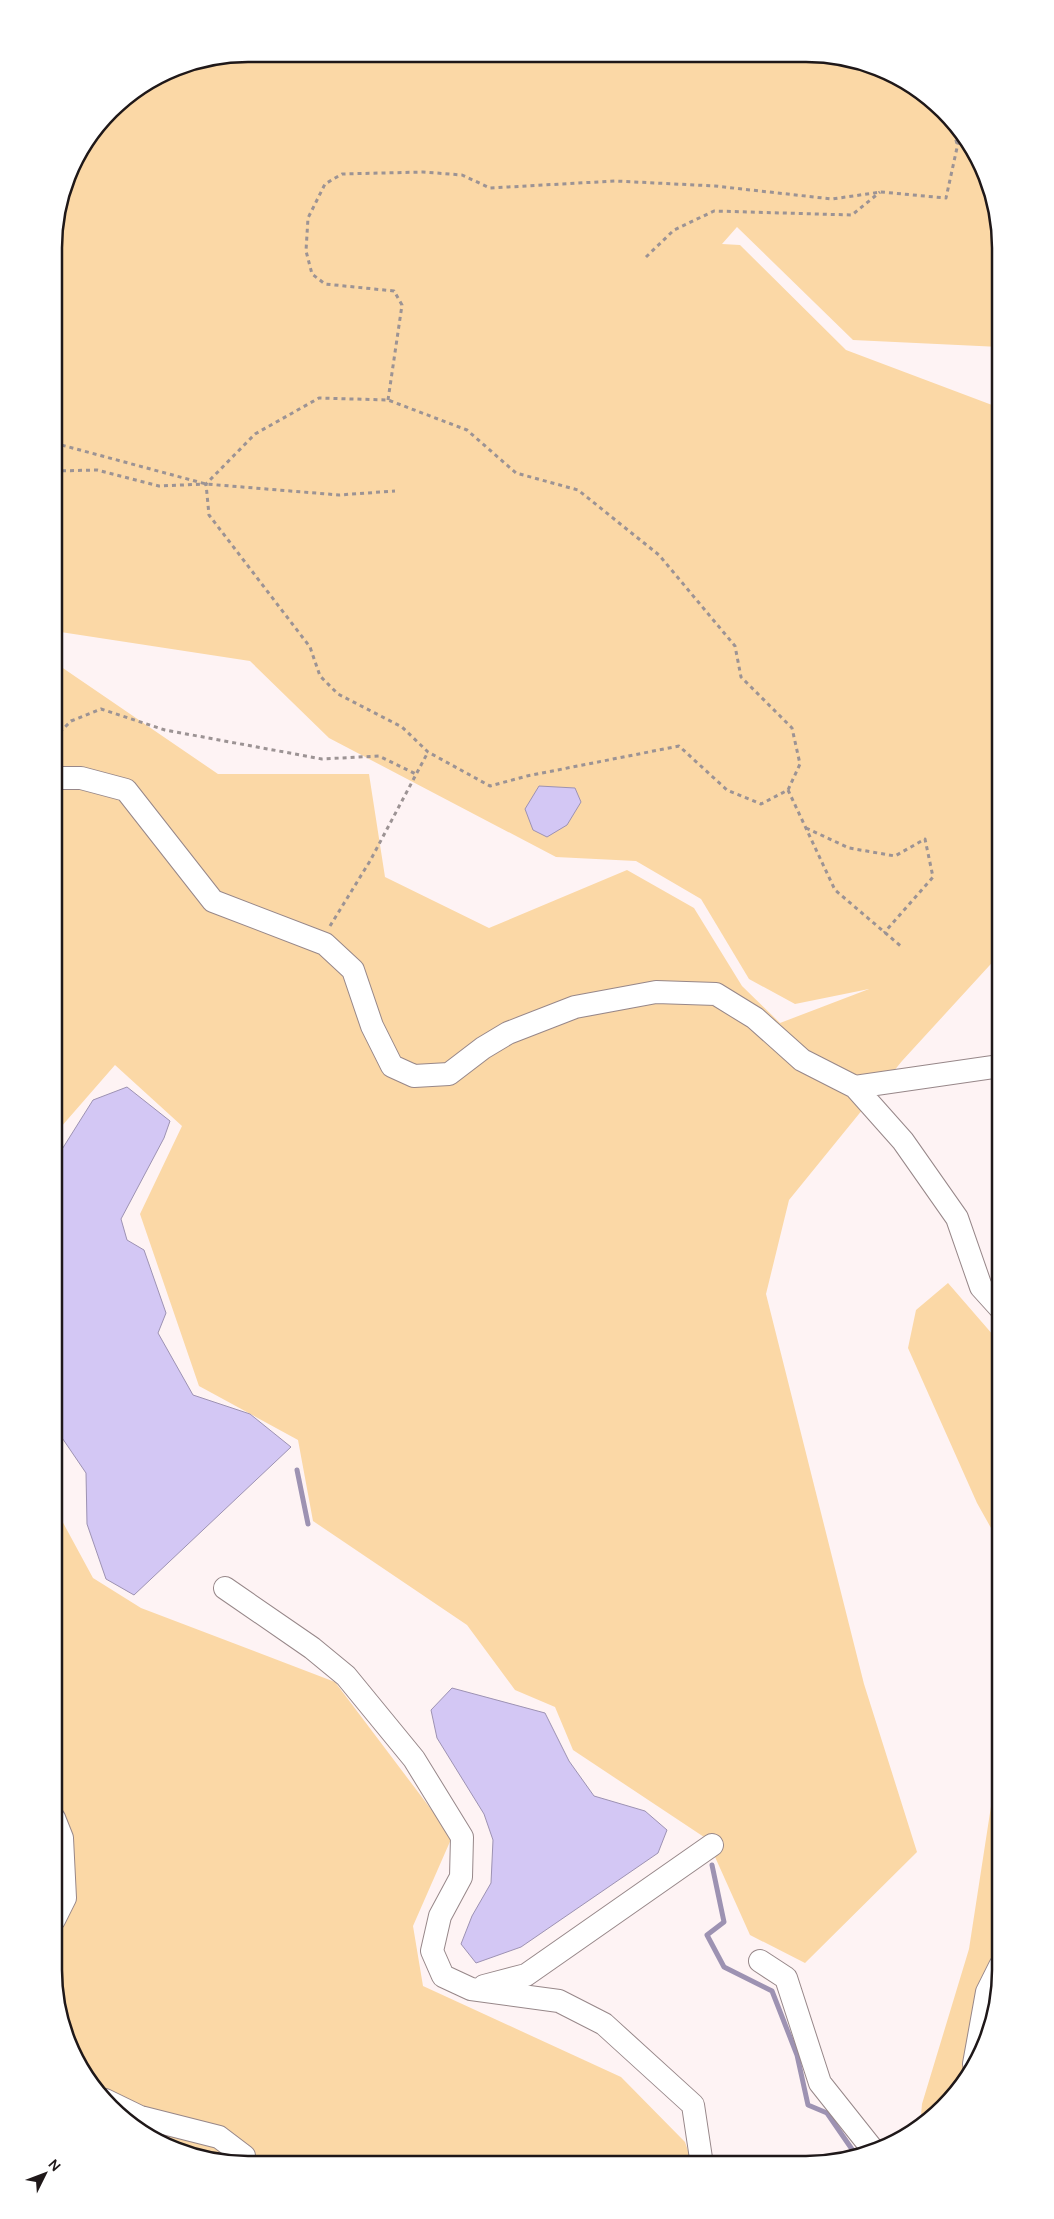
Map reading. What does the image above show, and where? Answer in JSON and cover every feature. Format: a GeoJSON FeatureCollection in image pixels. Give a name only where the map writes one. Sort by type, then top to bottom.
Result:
{"type":"FeatureCollection","features":[{"type":"Feature","properties":{"kind":"street"},"geometry":{"type":"LineString","coordinates":[[62,778],[81,778],[126,790],[213,902],[325,944],[353,970],[372,1026],[392,1066],[414,1076],[449,1074],[483,1048],[508,1033],[575,1007],[656,992],[716,994],[755,1018],[802,1060],[855,1087],[903,1141],[957,1218],[981,1287],[992,1299]]}},
{"type":"Feature","properties":{"kind":"street"},"geometry":{"type":"LineString","coordinates":[[855,1087],[992,1067]]}},
{"type":"Feature","properties":{"kind":"street"},"geometry":{"type":"LineString","coordinates":[[225,1588],[312,1648],[346,1676],[414,1759],[462,1837],[461,1878],[440,1916],[432,1951],[442,1976],[471,1989],[559,2001],[604,2024],[693,2105],[701,2156]]}},
{"type":"Feature","properties":{"kind":"street"},"geometry":{"type":"LineString","coordinates":[[62,1838],[65,1898],[62,1904]]}},
{"type":"Feature","properties":{"kind":"street"},"geometry":{"type":"LineString","coordinates":[[471,1989],[526,1975],[712,1845]]}},
{"type":"Feature","properties":{"kind":"street"},"geometry":{"type":"LineString","coordinates":[[760,1961],[786,1978],[820,2083],[869,2145]]}},
{"type":"Feature","properties":{"kind":"street"},"geometry":{"type":"LineString","coordinates":[[979,2038],[987,1992],[991,1984]]}},
{"type":"Feature","properties":{"kind":"street"},"geometry":{"type":"LineString","coordinates":[[126,2110],[140,2117],[219,2137],[244,2156]]}},
{"type":"Feature","properties":{"kind":"path"},"geometry":{"type":"LineString","coordinates":[[955,138],[957,147]]}},
{"type":"Feature","properties":{"kind":"path"},"geometry":{"type":"LineString","coordinates":[[388,400],[402,305],[394,290],[325,284],[312,274],[306,251],[308,218],[326,184],[342,174],[423,172],[462,176],[490,188],[616,181],[715,186],[832,199],[881,192],[946,198],[958,142]]}},
{"type":"Feature","properties":{"kind":"path"},"geometry":{"type":"LineString","coordinates":[[646,257],[674,230],[714,211],[852,215],[881,192]]}},
{"type":"Feature","properties":{"kind":"path"},"geometry":{"type":"LineString","coordinates":[[319,398],[388,400],[467,430],[516,473],[578,490],[658,555],[735,646],[741,677],[792,728],[800,764],[788,790],[761,804],[727,790],[679,746],[527,776],[490,786],[428,752],[402,727],[338,694],[320,676],[310,647],[209,515],[206,484],[255,434],[319,398]]}},
{"type":"Feature","properties":{"kind":"path"},"geometry":{"type":"LineString","coordinates":[[62,445],[206,484]]}},
{"type":"Feature","properties":{"kind":"path"},"geometry":{"type":"LineString","coordinates":[[62,471],[97,470],[159,486],[206,484],[339,495],[395,491]]}},
{"type":"Feature","properties":{"kind":"path"},"geometry":{"type":"LineString","coordinates":[[62,730],[71,721],[101,709],[165,730],[322,759],[379,756],[416,774]]}},
{"type":"Feature","properties":{"kind":"path"},"geometry":{"type":"LineString","coordinates":[[325,944],[328,929],[370,861],[428,752]]}},
{"type":"Feature","properties":{"kind":"path"},"geometry":{"type":"LineString","coordinates":[[788,790],[835,890],[903,948]]}},
{"type":"Feature","properties":{"kind":"path"},"geometry":{"type":"LineString","coordinates":[[806,828],[849,848],[895,856],[925,839],[933,877],[884,932]]}},
{"type":"Feature","properties":{"kind":"shaded area"},"geometry":{"type":"Polygon","coordinates":[[[248,62],[806,62],[854,69],[899,87],[937,117],[953,135],[967,155],[977,177],[988,212],[992,248],[992,347],[853,340],[737,227],[722,244],[740,245],[846,350],[992,405],[992,963],[902,1061],[789,1200],[766,1294],[864,1684],[917,1852],[805,1963],[750,1935],[707,1839],[573,1750],[555,1707],[515,1690],[467,1625],[313,1521],[298,1440],[199,1386],[140,1214],[182,1126],[115,1065],[62,1126],[62,667],[218,774],[369,774],[385,877],[489,928],[627,870],[694,908],[742,986],[780,1023],[869,989],[795,1004],[749,979],[701,899],[636,861],[556,857],[329,738],[250,661],[62,632],[62,248],[64,224],[72,189],[87,155],[117,117],[135,101],[155,87],[189,72],[212,66],[248,62]]]}},
{"type":"Feature","properties":{"kind":"shaded area"},"geometry":{"type":"Polygon","coordinates":[[[539,786],[575,788],[581,802],[567,825],[547,837],[533,830],[525,809],[539,786]]]}},
{"type":"Feature","properties":{"kind":"shaded area"},"geometry":{"type":"Polygon","coordinates":[[[127,1087],[170,1121],[164,1138],[121,1219],[127,1240],[144,1250],[166,1313],[158,1333],[193,1395],[250,1414],[291,1447],[134,1595],[106,1579],[87,1524],[86,1473],[62,1438],[62,1149],[93,1100],[127,1087]]]}},
{"type":"Feature","properties":{"kind":"shaded area"},"geometry":{"type":"Polygon","coordinates":[[[948,1283],[992,1334],[992,1530],[977,1503],[908,1348],[916,1310],[948,1283]]]}},
{"type":"Feature","properties":{"kind":"shaded area"},"geometry":{"type":"Polygon","coordinates":[[[62,1521],[93,1578],[141,1608],[335,1682],[452,1837],[413,1926],[423,1986],[621,2077],[685,2142],[690,2156],[236,2156],[212,2153],[177,2142],[155,2132],[117,2102],[87,2064],[72,2030],[64,1995],[62,1971],[62,1521]]]}},
{"type":"Feature","properties":{"kind":"shaded area"},"geometry":{"type":"Polygon","coordinates":[[[452,1688],[545,1713],[569,1761],[594,1796],[645,1811],[667,1830],[658,1853],[521,1947],[476,1963],[461,1944],[472,1916],[491,1883],[493,1840],[484,1814],[437,1738],[431,1710],[452,1688]]]}},
{"type":"Feature","properties":{"kind":"shaded area"},"geometry":{"type":"Polygon","coordinates":[[[992,1800],[992,1971],[988,2007],[982,2030],[967,2064],[953,2084],[921,2116],[922,2104],[969,1949],[992,1800]]]}},
{"type":"Feature","properties":{"kind":"waterway"},"geometry":{"type":"LineString","coordinates":[[297,1470],[308,1524]]}},
{"type":"Feature","properties":{"kind":"waterway"},"geometry":{"type":"LineString","coordinates":[[712,1865],[724,1922],[707,1935],[724,1967],[772,1991],[797,2055],[808,2105],[827,2113],[853,2150]]}}]}
